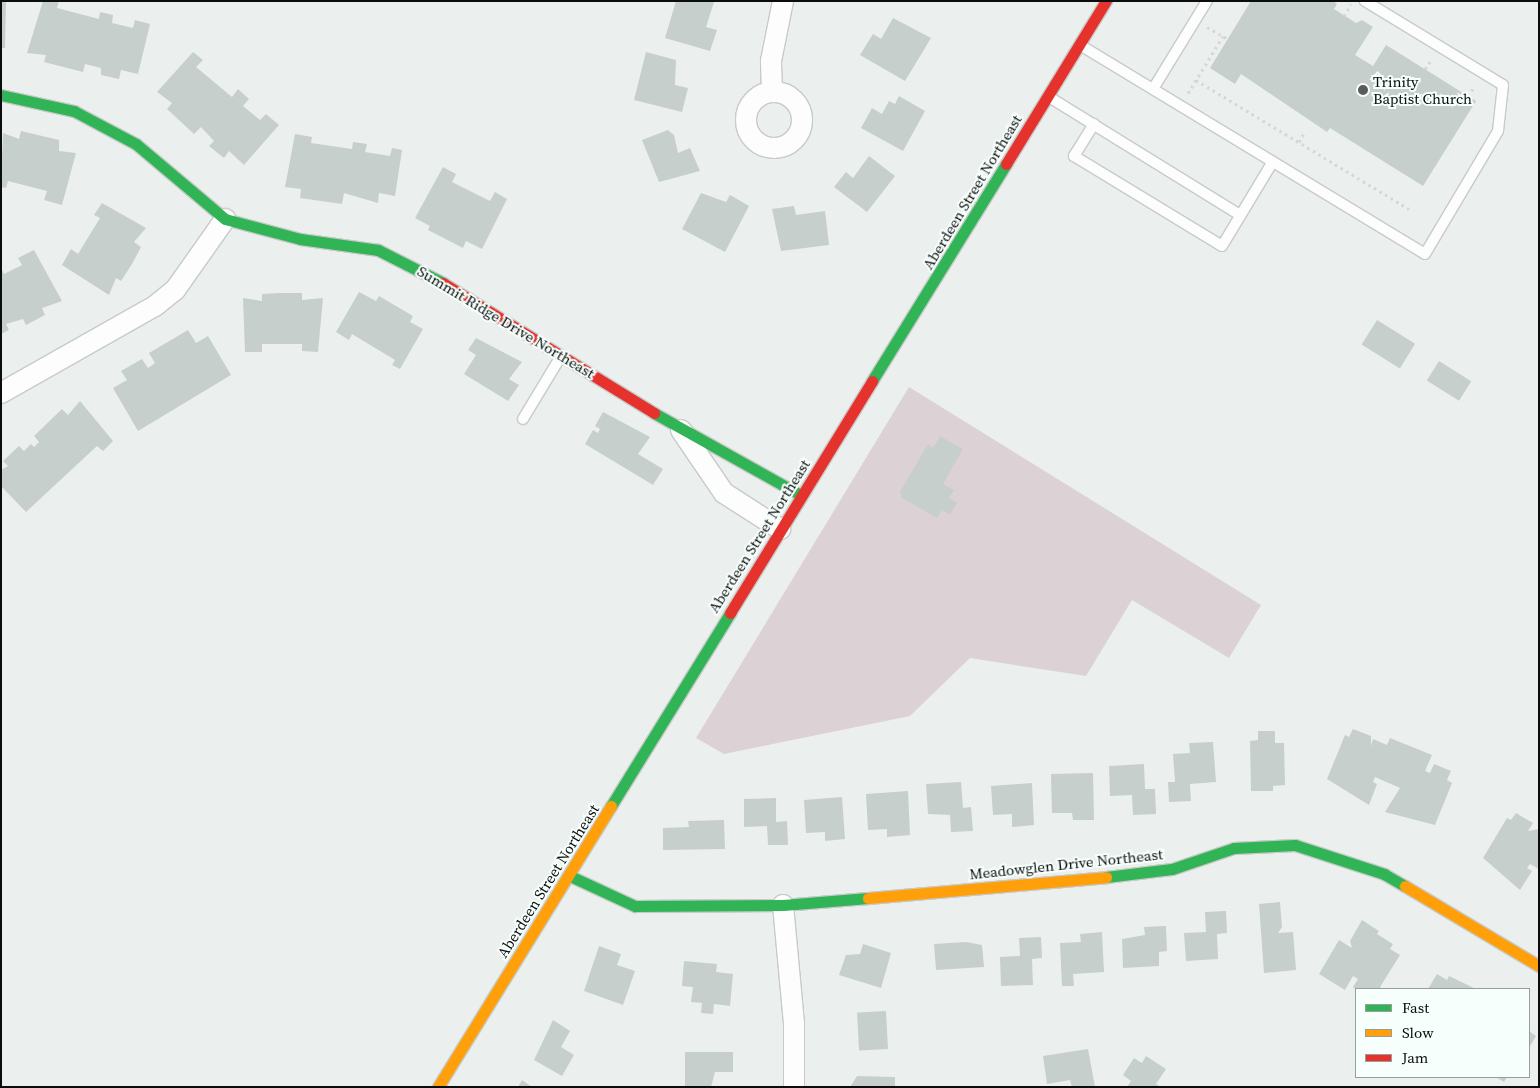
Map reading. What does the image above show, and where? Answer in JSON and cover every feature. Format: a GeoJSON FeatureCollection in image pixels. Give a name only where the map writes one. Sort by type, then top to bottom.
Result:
{"type":"FeatureCollection","features":[{"type":"Feature","properties":{"kind":"street"},"geometry":{"type":"LineString","coordinates":[[772,92],[770,61],[783,1]]}},
{"type":"Feature","properties":{"kind":"street","name":"Aberdeen Street Northeast"},"geometry":{"type":"LineString","coordinates":[[438,1087],[570,876],[780,528],[1106,1]]}},
{"type":"Feature","properties":{"kind":"street","name":"Summit Ridge Drive Northeast"},"geometry":{"type":"LineString","coordinates":[[1,96],[74,111],[136,144],[225,219],[300,239],[378,250],[452,286],[680,429],[801,495]]}},
{"type":"Feature","properties":{"kind":"street"},"geometry":{"type":"LineString","coordinates":[[1,393],[155,306],[175,290],[225,219]]}},
{"type":"Feature","properties":{"kind":"street","name":"Summit Ridge Drive Northeast"},"geometry":{"type":"LineString","coordinates":[[680,429],[724,493],[780,528]]}},
{"type":"Feature","properties":{"kind":"street","name":"Meadowglen Drive Northeast"},"geometry":{"type":"LineString","coordinates":[[570,876],[635,906],[783,905],[1114,876],[1172,869],[1234,848],[1295,845],[1349,859],[1384,874],[1539,966]]}},
{"type":"Feature","properties":{"kind":"street"},"geometry":{"type":"LineString","coordinates":[[783,905],[794,1023],[794,1087]]}},
{"type":"Feature","properties":{"kind":"lane"},"geometry":{"type":"LineString","coordinates":[[1153,89],[1207,1]]}},
{"type":"Feature","properties":{"kind":"lane"},"geometry":{"type":"LineString","coordinates":[[1079,44],[1272,163],[1425,254],[1498,131],[1503,85],[1365,1]]}},
{"type":"Feature","properties":{"kind":"lane"},"geometry":{"type":"LineString","coordinates":[[1048,96],[1240,215]]}},
{"type":"Feature","properties":{"kind":"lane"},"geometry":{"type":"LineString","coordinates":[[1094,124],[1074,156],[1222,246],[1272,163]]}},
{"type":"Feature","properties":{"kind":"lane"},"geometry":{"type":"LineString","coordinates":[[524,419],[561,355]]}},
{"type":"Feature","properties":{"kind":"path"},"geometry":{"type":"LineString","coordinates":[[1344,16],[1353,1]]}},
{"type":"Feature","properties":{"kind":"path"},"geometry":{"type":"LineString","coordinates":[[1196,20],[1228,39]]}},
{"type":"Feature","properties":{"kind":"path"},"geometry":{"type":"LineString","coordinates":[[1180,106],[1223,36]]}},
{"type":"Feature","properties":{"kind":"path"},"geometry":{"type":"LineString","coordinates":[[1425,69],[1430,60]]}},
{"type":"Feature","properties":{"kind":"path"},"geometry":{"type":"LineString","coordinates":[[1196,80],[1409,209]]}},
{"type":"Feature","properties":{"kind":"path"},"geometry":{"type":"LineString","coordinates":[[1299,142],[1304,133]]}},
{"type":"Feature","properties":{"kind":"shaded area"},"geometry":{"type":"Polygon","coordinates":[[[909,387],[1261,605],[1229,658],[1132,600],[1086,676],[970,658],[910,716],[724,754],[696,738],[909,387]]]}},
{"type":"Feature","properties":{"kind":"building"},"geometry":{"type":"Polygon","coordinates":[[[1,1],[6,1],[5,48],[1,48],[1,1]]]}},
{"type":"Feature","properties":{"kind":"building"},"geometry":{"type":"Polygon","coordinates":[[[43,1],[59,1],[57,8],[99,19],[100,12],[113,15],[112,23],[133,28],[135,20],[150,24],[138,74],[121,70],[119,79],[101,75],[101,68],[85,64],[83,72],[44,62],[46,55],[27,53],[43,1]]]}},
{"type":"Feature","properties":{"kind":"building"},"geometry":{"type":"Polygon","coordinates":[[[676,1],[714,2],[706,27],[717,30],[710,51],[665,38],[676,1]]]}},
{"type":"Feature","properties":{"kind":"building","name":"Trinity Baptist Church"},"geometry":{"type":"Polygon","coordinates":[[[1251,1],[1333,1],[1337,4],[1334,9],[1356,23],[1362,20],[1373,27],[1355,55],[1373,66],[1386,45],[1476,101],[1423,186],[1330,128],[1327,132],[1241,74],[1235,84],[1210,68],[1251,1]]]}},
{"type":"Feature","properties":{"kind":"building"},"geometry":{"type":"Polygon","coordinates":[[[893,18],[931,38],[905,81],[860,55],[873,34],[881,39],[893,18]]]}},
{"type":"Feature","properties":{"kind":"building"},"geometry":{"type":"Polygon","coordinates":[[[193,52],[203,60],[196,67],[232,97],[238,89],[249,99],[243,106],[260,120],[266,114],[279,125],[244,165],[229,151],[224,158],[209,146],[214,141],[201,127],[194,134],[167,109],[172,103],[157,92],[193,52]]]}},
{"type":"Feature","properties":{"kind":"building"},"geometry":{"type":"Polygon","coordinates":[[[646,52],[676,60],[675,85],[688,88],[682,112],[634,100],[646,52]]]}},
{"type":"Feature","properties":{"kind":"building"},"geometry":{"type":"Polygon","coordinates":[[[899,96],[925,111],[903,151],[861,128],[872,108],[882,114],[889,101],[895,104],[899,96]]]}},
{"type":"Feature","properties":{"kind":"building"},"geometry":{"type":"Polygon","coordinates":[[[668,130],[674,135],[678,153],[690,148],[700,171],[659,182],[642,140],[668,130]]]}},
{"type":"Feature","properties":{"kind":"building"},"geometry":{"type":"Polygon","coordinates":[[[21,131],[59,140],[59,151],[76,153],[62,205],[44,200],[47,191],[8,181],[6,188],[1,187],[3,133],[19,139],[21,131]]]}},
{"type":"Feature","properties":{"kind":"building"},"geometry":{"type":"Polygon","coordinates":[[[295,134],[312,137],[311,143],[352,149],[353,142],[367,144],[365,152],[390,156],[392,148],[402,150],[395,196],[379,193],[378,203],[344,193],[342,204],[300,198],[301,189],[285,187],[295,134]]]}},
{"type":"Feature","properties":{"kind":"building"},"geometry":{"type":"Polygon","coordinates":[[[869,156],[895,176],[867,212],[834,187],[846,172],[853,178],[869,156]]]}},
{"type":"Feature","properties":{"kind":"building"},"geometry":{"type":"Polygon","coordinates":[[[443,167],[456,174],[452,182],[490,201],[495,192],[507,199],[482,249],[466,241],[463,248],[428,230],[430,226],[415,218],[443,167]]]}},
{"type":"Feature","properties":{"kind":"building"},"geometry":{"type":"Polygon","coordinates":[[[701,193],[726,202],[730,195],[749,206],[725,252],[682,229],[701,193]]]}},
{"type":"Feature","properties":{"kind":"building"},"geometry":{"type":"Polygon","coordinates":[[[102,203],[146,228],[134,242],[141,247],[132,264],[121,281],[116,278],[109,295],[62,265],[71,249],[78,254],[100,218],[94,215],[102,203]]]}},
{"type":"Feature","properties":{"kind":"building"},"geometry":{"type":"Polygon","coordinates":[[[794,206],[796,215],[825,211],[829,245],[781,251],[772,209],[794,206]]]}},
{"type":"Feature","properties":{"kind":"building"},"geometry":{"type":"Polygon","coordinates":[[[34,250],[62,301],[42,308],[45,315],[26,325],[23,319],[6,324],[9,330],[1,334],[1,268],[4,274],[22,265],[18,258],[34,250]]]}},
{"type":"Feature","properties":{"kind":"building"},"geometry":{"type":"Polygon","coordinates":[[[359,292],[376,301],[379,296],[413,316],[410,322],[423,329],[400,369],[392,365],[395,360],[352,334],[349,340],[336,332],[359,292]]]}},
{"type":"Feature","properties":{"kind":"building"},"geometry":{"type":"Polygon","coordinates":[[[302,293],[302,300],[323,298],[318,352],[302,351],[302,344],[262,344],[262,352],[245,352],[243,298],[262,301],[262,294],[302,293]]]}},
{"type":"Feature","properties":{"kind":"building"},"geometry":{"type":"Polygon","coordinates":[[[1377,320],[1415,344],[1400,368],[1362,345],[1377,320]]]}},
{"type":"Feature","properties":{"kind":"building"},"geometry":{"type":"Polygon","coordinates":[[[188,330],[196,343],[208,336],[231,375],[138,431],[113,388],[127,380],[121,371],[142,359],[148,368],[155,363],[149,353],[188,330]]]}},
{"type":"Feature","properties":{"kind":"building"},"geometry":{"type":"Polygon","coordinates":[[[476,338],[522,362],[509,379],[519,385],[508,401],[464,374],[476,355],[468,350],[476,338]]]}},
{"type":"Feature","properties":{"kind":"building"},"geometry":{"type":"Polygon","coordinates":[[[1439,361],[1471,381],[1459,401],[1427,381],[1439,361]]]}},
{"type":"Feature","properties":{"kind":"building"},"geometry":{"type":"Polygon","coordinates":[[[80,401],[113,441],[103,451],[97,446],[26,512],[1,486],[1,470],[8,466],[3,461],[19,446],[24,451],[31,444],[34,447],[39,442],[34,436],[62,409],[68,415],[80,401]]]}},
{"type":"Feature","properties":{"kind":"building"},"geometry":{"type":"Polygon","coordinates":[[[603,412],[650,437],[638,454],[663,469],[653,485],[585,444],[593,430],[598,433],[600,429],[595,426],[603,412]]]}},
{"type":"Feature","properties":{"kind":"building"},"geometry":{"type":"Polygon","coordinates":[[[940,436],[963,449],[943,484],[954,490],[949,498],[957,503],[950,515],[942,510],[937,518],[902,498],[900,492],[928,444],[933,448],[940,436]]]}},
{"type":"Feature","properties":{"kind":"building"},"geometry":{"type":"Polygon","coordinates":[[[1353,729],[1371,736],[1371,746],[1373,739],[1387,745],[1390,738],[1432,755],[1425,771],[1430,773],[1434,764],[1451,771],[1447,780],[1452,783],[1435,825],[1385,812],[1400,788],[1375,777],[1373,782],[1377,784],[1369,805],[1327,779],[1345,735],[1349,737],[1353,729]]]}},
{"type":"Feature","properties":{"kind":"building"},"geometry":{"type":"Polygon","coordinates":[[[1258,731],[1275,731],[1275,743],[1284,743],[1285,785],[1273,786],[1273,791],[1251,791],[1250,741],[1258,740],[1258,731]]]}},
{"type":"Feature","properties":{"kind":"building"},"geometry":{"type":"Polygon","coordinates":[[[1213,742],[1216,782],[1190,784],[1191,801],[1169,802],[1168,782],[1175,782],[1173,754],[1190,753],[1189,743],[1213,742]]]}},
{"type":"Feature","properties":{"kind":"building"},"geometry":{"type":"Polygon","coordinates":[[[1144,764],[1145,789],[1155,789],[1156,814],[1133,815],[1132,795],[1110,796],[1109,766],[1144,764]]]}},
{"type":"Feature","properties":{"kind":"building"},"geometry":{"type":"Polygon","coordinates":[[[1093,773],[1094,820],[1073,820],[1072,813],[1052,813],[1051,774],[1093,773]]]}},
{"type":"Feature","properties":{"kind":"building"},"geometry":{"type":"Polygon","coordinates":[[[961,782],[963,808],[971,807],[973,831],[951,832],[950,815],[928,814],[926,784],[961,782]]]}},
{"type":"Feature","properties":{"kind":"building"},"geometry":{"type":"Polygon","coordinates":[[[1032,783],[1034,825],[1012,827],[1012,814],[993,815],[991,786],[1032,783]]]}},
{"type":"Feature","properties":{"kind":"building"},"geometry":{"type":"Polygon","coordinates":[[[908,791],[910,835],[887,837],[887,829],[868,830],[866,794],[908,791]]]}},
{"type":"Feature","properties":{"kind":"building"},"geometry":{"type":"Polygon","coordinates":[[[842,797],[845,839],[825,841],[825,832],[806,833],[804,800],[842,797]]]}},
{"type":"Feature","properties":{"kind":"building"},"geometry":{"type":"Polygon","coordinates":[[[776,798],[776,822],[787,821],[788,845],[768,845],[767,826],[744,827],[744,799],[776,798]]]}},
{"type":"Feature","properties":{"kind":"building"},"geometry":{"type":"Polygon","coordinates":[[[1516,813],[1533,823],[1528,831],[1539,829],[1539,869],[1530,864],[1527,868],[1532,871],[1520,890],[1483,858],[1507,818],[1511,820],[1516,813]]]}},
{"type":"Feature","properties":{"kind":"building"},"geometry":{"type":"Polygon","coordinates":[[[724,820],[725,849],[663,850],[663,828],[689,827],[688,821],[724,820]]]}},
{"type":"Feature","properties":{"kind":"building"},"geometry":{"type":"Polygon","coordinates":[[[1280,902],[1282,927],[1278,933],[1293,932],[1296,970],[1264,973],[1259,904],[1280,902]]]}},
{"type":"Feature","properties":{"kind":"building"},"geometry":{"type":"Polygon","coordinates":[[[1226,911],[1227,933],[1217,934],[1218,959],[1186,961],[1184,933],[1206,932],[1205,912],[1226,911]]]}},
{"type":"Feature","properties":{"kind":"building"},"geometry":{"type":"Polygon","coordinates":[[[1362,920],[1379,931],[1377,934],[1393,944],[1390,949],[1400,955],[1380,987],[1382,988],[1355,988],[1353,987],[1358,979],[1353,976],[1345,990],[1319,974],[1339,940],[1352,948],[1350,941],[1362,920]]]}},
{"type":"Feature","properties":{"kind":"building"},"geometry":{"type":"Polygon","coordinates":[[[1166,926],[1167,951],[1159,952],[1159,966],[1123,968],[1122,939],[1145,935],[1144,927],[1166,926]]]}},
{"type":"Feature","properties":{"kind":"building"},"geometry":{"type":"Polygon","coordinates":[[[1102,932],[1104,972],[1073,974],[1074,986],[1062,986],[1060,943],[1081,942],[1080,934],[1102,932]]]}},
{"type":"Feature","properties":{"kind":"building"},"geometry":{"type":"Polygon","coordinates":[[[1041,937],[1042,958],[1032,959],[1033,985],[1001,986],[1000,957],[1020,956],[1019,938],[1041,937]]]}},
{"type":"Feature","properties":{"kind":"building"},"geometry":{"type":"Polygon","coordinates":[[[966,942],[982,945],[984,967],[936,970],[934,944],[966,942]]]}},
{"type":"Feature","properties":{"kind":"building"},"geometry":{"type":"Polygon","coordinates":[[[863,944],[891,953],[881,988],[839,975],[846,955],[860,954],[863,944]]]}},
{"type":"Feature","properties":{"kind":"building"},"geometry":{"type":"Polygon","coordinates":[[[599,946],[621,954],[617,965],[635,971],[623,1005],[584,991],[599,946]]]}},
{"type":"Feature","properties":{"kind":"building"},"geometry":{"type":"Polygon","coordinates":[[[684,961],[717,964],[716,972],[733,974],[730,1006],[714,1004],[713,1014],[701,1013],[702,1003],[691,1002],[693,987],[682,986],[684,961]]]}},
{"type":"Feature","properties":{"kind":"building"},"geometry":{"type":"Polygon","coordinates":[[[1437,974],[1447,980],[1449,976],[1474,988],[1429,988],[1437,974]]]}},
{"type":"Feature","properties":{"kind":"building"},"geometry":{"type":"Polygon","coordinates":[[[886,1011],[888,1049],[859,1050],[857,1013],[886,1011]]]}},
{"type":"Feature","properties":{"kind":"building"},"geometry":{"type":"Polygon","coordinates":[[[553,1020],[570,1031],[561,1047],[574,1055],[562,1076],[534,1060],[553,1020]]]}},
{"type":"Feature","properties":{"kind":"building"},"geometry":{"type":"Polygon","coordinates":[[[1530,1032],[1536,1036],[1530,1046],[1530,1032]]]}},
{"type":"Feature","properties":{"kind":"building"},"geometry":{"type":"Polygon","coordinates":[[[1088,1049],[1095,1087],[1072,1087],[1070,1080],[1047,1084],[1043,1056],[1088,1049]]]}},
{"type":"Feature","properties":{"kind":"building"},"geometry":{"type":"Polygon","coordinates":[[[685,1052],[733,1052],[733,1072],[715,1072],[711,1087],[685,1087],[685,1052]]]}},
{"type":"Feature","properties":{"kind":"building"},"geometry":{"type":"Polygon","coordinates":[[[1146,1056],[1166,1069],[1156,1084],[1161,1087],[1127,1087],[1131,1081],[1123,1075],[1134,1058],[1142,1063],[1146,1056]]]}},
{"type":"Feature","properties":{"kind":"building"},"geometry":{"type":"Polygon","coordinates":[[[857,1076],[895,1077],[895,1087],[850,1087],[857,1076]]]}},
{"type":"Feature","properties":{"kind":"building"},"geometry":{"type":"Polygon","coordinates":[[[1498,1078],[1506,1078],[1504,1082],[1498,1078]]]}},
{"type":"Feature","properties":{"kind":"building"},"geometry":{"type":"Polygon","coordinates":[[[522,1080],[532,1087],[518,1087],[522,1080]]]}},
{"type":"Feature","properties":{"kind":"traffic: fast"},"geometry":{"type":"LineString","coordinates":[[1,95],[74,111],[136,144],[225,219],[300,239],[378,250],[443,283]]}},
{"type":"Feature","properties":{"kind":"traffic: fast"},"geometry":{"type":"LineString","coordinates":[[872,381],[1006,164]]}},
{"type":"Feature","properties":{"kind":"traffic: fast"},"geometry":{"type":"LineString","coordinates":[[654,413],[801,495]]}},
{"type":"Feature","properties":{"kind":"traffic: fast"},"geometry":{"type":"LineString","coordinates":[[611,806],[730,613]]}},
{"type":"Feature","properties":{"kind":"traffic: fast"},"geometry":{"type":"LineString","coordinates":[[1106,877],[1172,869],[1234,848],[1295,845],[1384,874],[1405,886]]}},
{"type":"Feature","properties":{"kind":"traffic: fast"},"geometry":{"type":"LineString","coordinates":[[570,876],[635,906],[783,905],[868,898]]}},
{"type":"Feature","properties":{"kind":"traffic: slow"},"geometry":{"type":"LineString","coordinates":[[438,1087],[611,806]]}},
{"type":"Feature","properties":{"kind":"traffic: slow"},"geometry":{"type":"LineString","coordinates":[[868,898],[1106,877]]}},
{"type":"Feature","properties":{"kind":"traffic: slow"},"geometry":{"type":"LineString","coordinates":[[1405,886],[1539,966]]}},
{"type":"Feature","properties":{"kind":"traffic: jam"},"geometry":{"type":"LineString","coordinates":[[1006,164],[1106,1]]}},
{"type":"Feature","properties":{"kind":"traffic: jam"},"geometry":{"type":"LineString","coordinates":[[443,283],[654,413]]}},
{"type":"Feature","properties":{"kind":"traffic: jam"},"geometry":{"type":"LineString","coordinates":[[730,613],[872,381]]}},
{"type":"Feature","properties":{"kind":"place","name":"Trinity Baptist Church"},"geometry":{"type":"Point","coordinates":[1363,90]}}]}
